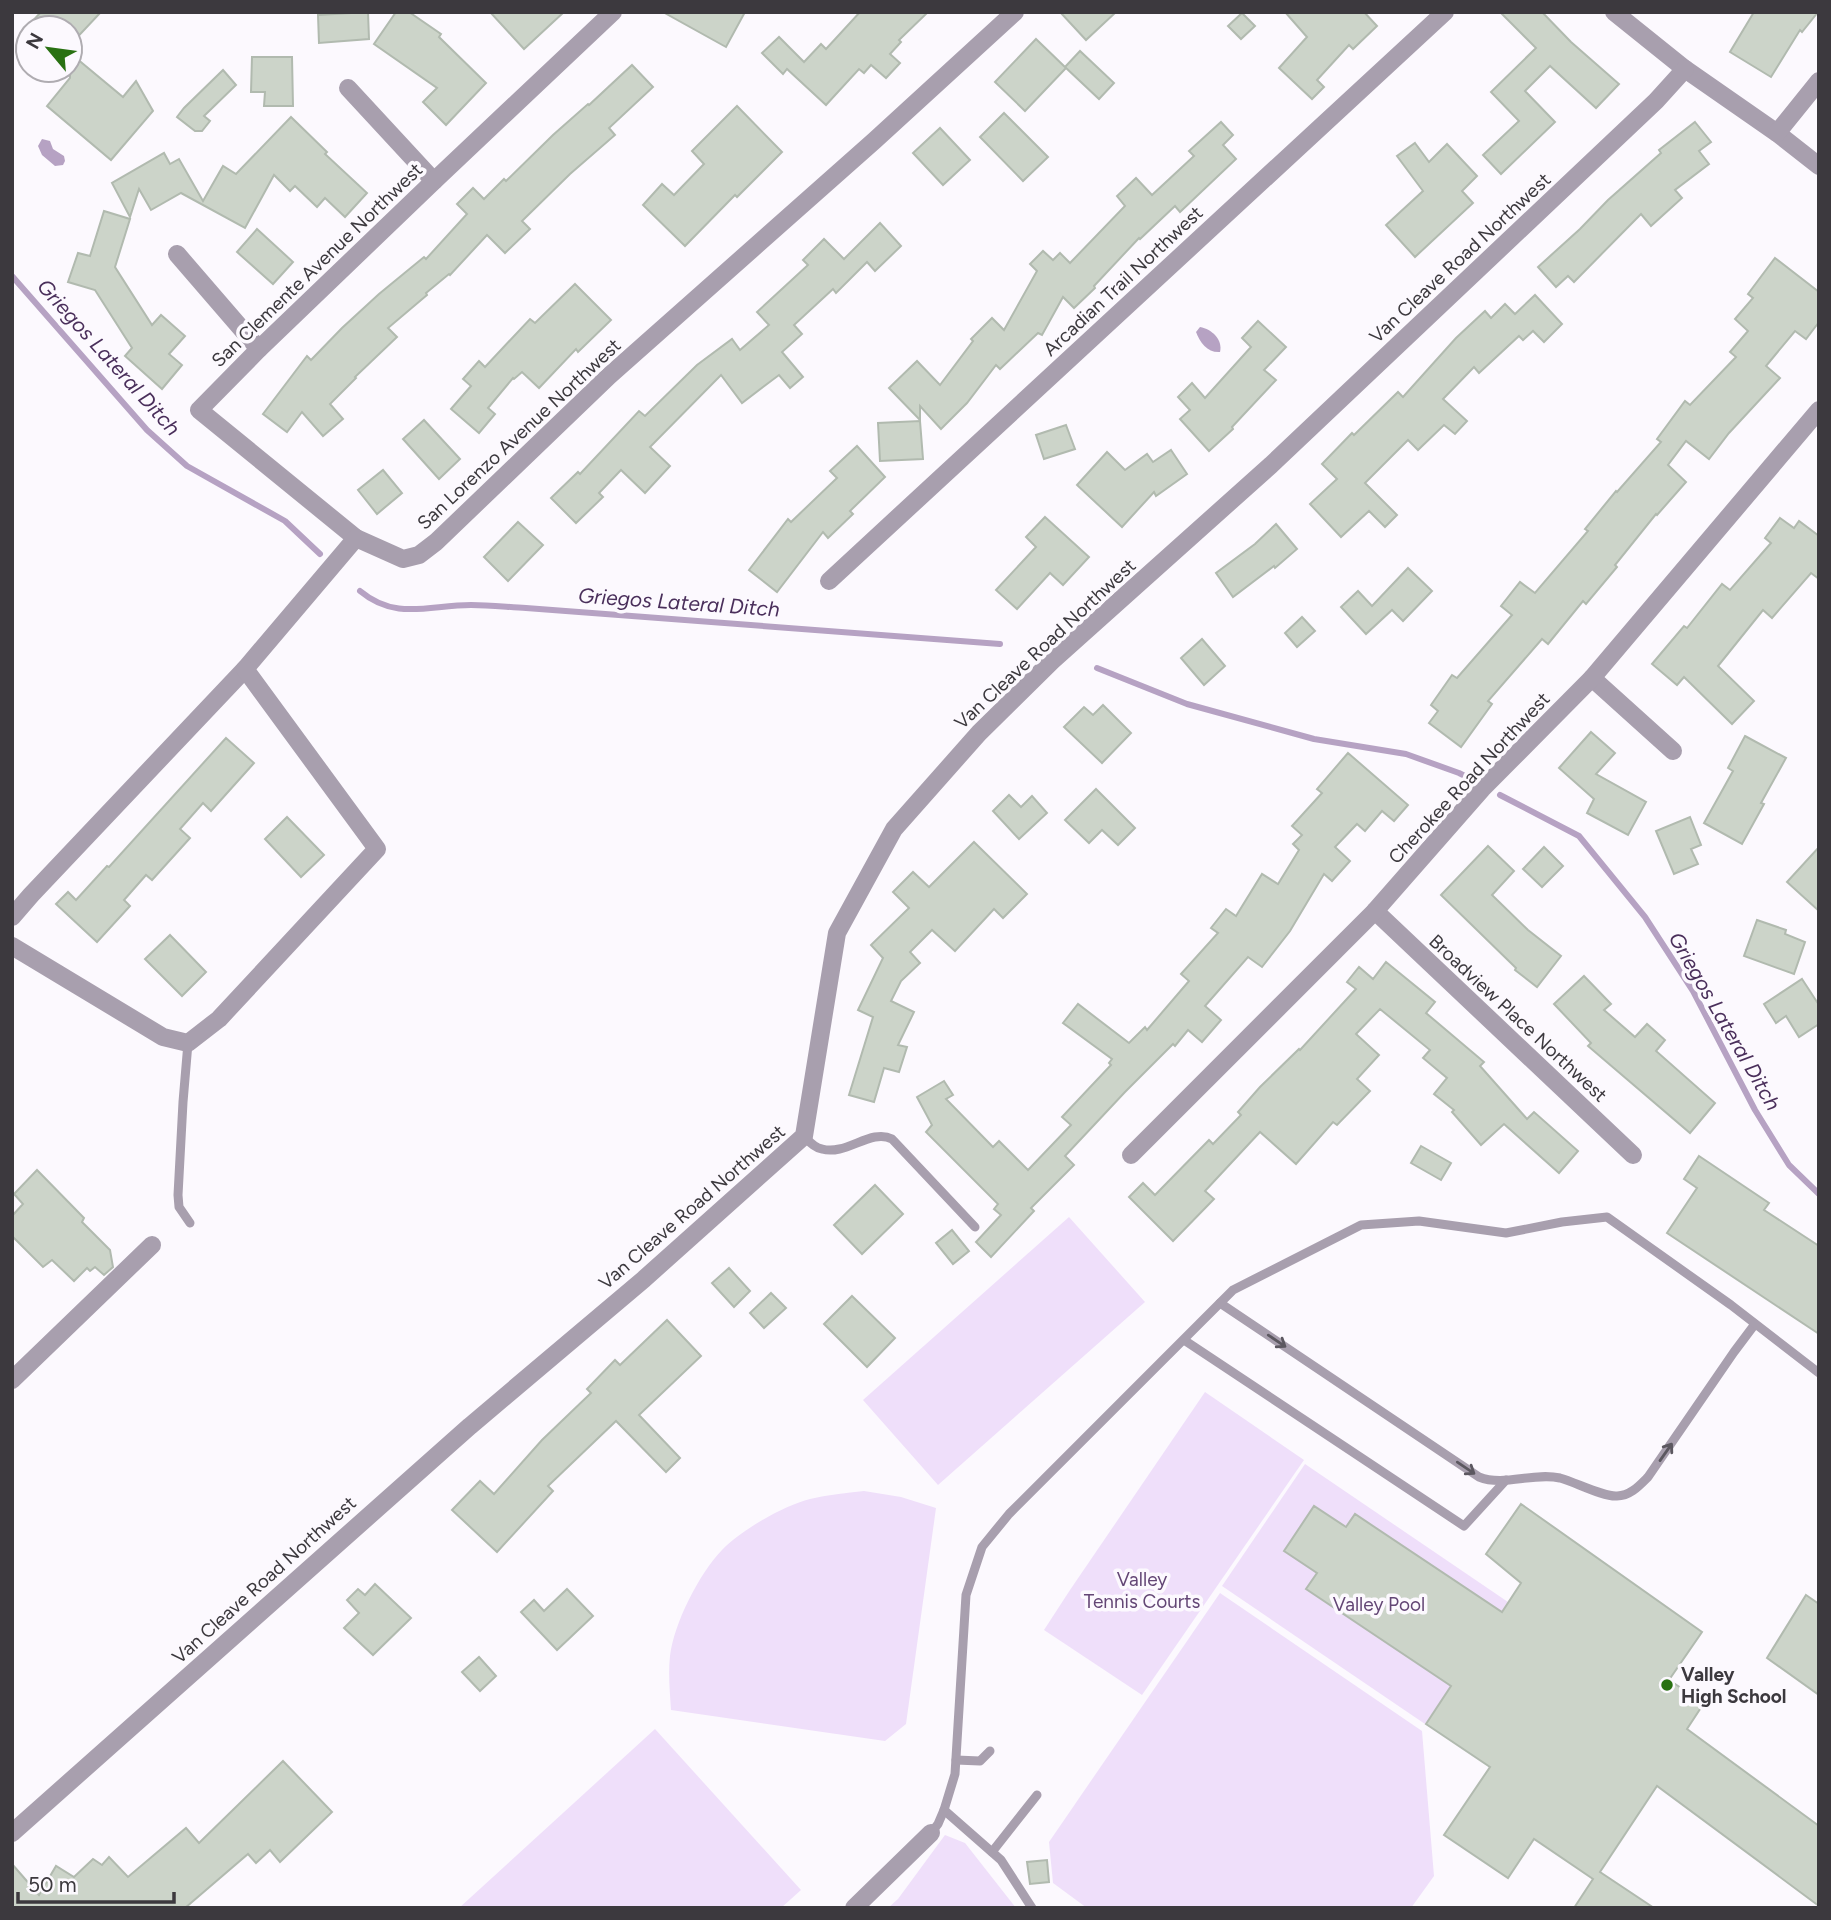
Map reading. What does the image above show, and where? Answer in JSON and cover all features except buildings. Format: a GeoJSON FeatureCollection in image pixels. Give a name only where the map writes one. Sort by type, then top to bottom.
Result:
{"type":"FeatureCollection","features":[{"type":"Feature","properties":{"kind":"street","name":"San Lorenzo Avenue Northwest"},"geometry":{"type":"LineString","coordinates":[[356,538],[403,559],[419,555],[436,542],[609,376],[1015,12]]}},
{"type":"Feature","properties":{"kind":"street","name":"Arcadian Trail Northwest"},"geometry":{"type":"LineString","coordinates":[[829,581],[1445,12]]}},
{"type":"Feature","properties":{"kind":"street"},"geometry":{"type":"LineString","coordinates":[[1614,12],[1685,69],[1777,133],[1819,166]]}},
{"type":"Feature","properties":{"kind":"street","name":"San Clemente Avenue Northwest"},"geometry":{"type":"LineString","coordinates":[[356,538],[199,411],[259,349],[605,15]]}},
{"type":"Feature","properties":{"kind":"street","name":"Van Cleave Road Northwest"},"geometry":{"type":"LineString","coordinates":[[12,1833],[470,1426],[644,1279],[804,1136],[837,933],[894,829],[979,733],[1052,661],[1281,456],[1647,110],[1685,69]]}},
{"type":"Feature","properties":{"kind":"street"},"geometry":{"type":"LineString","coordinates":[[1777,133],[1819,80]]}},
{"type":"Feature","properties":{"kind":"street"},"geometry":{"type":"LineString","coordinates":[[348,88],[433,181]]}},
{"type":"Feature","properties":{"kind":"street"},"geometry":{"type":"LineString","coordinates":[[177,254],[259,349]]}},
{"type":"Feature","properties":{"kind":"street","name":"Cherokee Road Northwest"},"geometry":{"type":"LineString","coordinates":[[1131,1156],[1375,911],[1482,789],[1592,678],[1819,410]]}},
{"type":"Feature","properties":{"kind":"street"},"geometry":{"type":"LineString","coordinates":[[12,917],[245,669],[356,538]]}},
{"type":"Feature","properties":{"kind":"street"},"geometry":{"type":"LineString","coordinates":[[12,946],[163,1037],[188,1043],[219,1019],[377,849],[245,669]]}},
{"type":"Feature","properties":{"kind":"street"},"geometry":{"type":"LineString","coordinates":[[1592,678],[1673,751]]}},
{"type":"Feature","properties":{"kind":"street","name":"Broadview Place Northwest"},"geometry":{"type":"LineString","coordinates":[[1375,911],[1633,1155]]}},
{"type":"Feature","properties":{"kind":"street"},"geometry":{"type":"LineString","coordinates":[[12,1380],[152,1245]]}},
{"type":"Feature","properties":{"kind":"street"},"geometry":{"type":"LineString","coordinates":[[854,1908],[931,1833]]}},
{"type":"Feature","properties":{"kind":"lane"},"geometry":{"type":"LineString","coordinates":[[188,1043],[178,1195],[179,1207],[190,1223]]}},
{"type":"Feature","properties":{"kind":"lane"},"geometry":{"type":"LineString","coordinates":[[804,1136],[814,1146],[823,1150],[837,1150],[881,1135],[892,1139],[975,1227]]}},
{"type":"Feature","properties":{"kind":"lane"},"geometry":{"type":"LineString","coordinates":[[931,1833],[944,1810],[955,1774],[966,1595],[982,1548],[1009,1514],[1233,1290],[1361,1225],[1419,1221],[1506,1233],[1562,1222],[1607,1217],[1731,1305],[1819,1373]]}},
{"type":"Feature","properties":{"kind":"lane"},"geometry":{"type":"LineString","coordinates":[[1220,1303],[1479,1477],[1491,1482],[1558,1477],[1614,1497],[1629,1494],[1648,1477],[1755,1324]]}},
{"type":"Feature","properties":{"kind":"lane"},"geometry":{"type":"LineString","coordinates":[[1184,1340],[1464,1526],[1506,1480]]}},
{"type":"Feature","properties":{"kind":"lane"},"geometry":{"type":"LineString","coordinates":[[956,1760],[980,1761],[990,1751]]}},
{"type":"Feature","properties":{"kind":"lane"},"geometry":{"type":"LineString","coordinates":[[992,1852],[1037,1795]]}},
{"type":"Feature","properties":{"kind":"lane"},"geometry":{"type":"LineString","coordinates":[[944,1810],[1001,1860],[1032,1908]]}},
{"type":"Feature","properties":{"kind":"green space"},"geometry":{"type":"Polygon","coordinates":[[[1069,1217],[1145,1302],[938,1485],[863,1400],[1069,1217]]]}},
{"type":"Feature","properties":{"kind":"green space","name":"Valley Tennis Courts"},"geometry":{"type":"Polygon","coordinates":[[[1205,1392],[1304,1460],[1142,1695],[1044,1630],[1205,1392]]]}},
{"type":"Feature","properties":{"kind":"green space","name":"Valley Pool"},"geometry":{"type":"Polygon","coordinates":[[[1305,1464],[1508,1602],[1425,1724],[1222,1586],[1305,1464]]]}},
{"type":"Feature","properties":{"kind":"green space"},"geometry":{"type":"Polygon","coordinates":[[[864,1491],[901,1497],[936,1508],[906,1724],[885,1741],[671,1710],[669,1663],[672,1643],[696,1585],[713,1560],[730,1542],[751,1527],[788,1507],[816,1498],[864,1491]]]}},
{"type":"Feature","properties":{"kind":"green space"},"geometry":{"type":"Polygon","coordinates":[[[1220,1593],[1422,1731],[1434,1876],[1411,1908],[1087,1908],[1053,1883],[1049,1842],[1220,1593]]]}},
{"type":"Feature","properties":{"kind":"green space"},"geometry":{"type":"Polygon","coordinates":[[[655,1729],[801,1890],[781,1908],[459,1908],[655,1729]]]}},
{"type":"Feature","properties":{"kind":"green space"},"geometry":{"type":"Polygon","coordinates":[[[945,1835],[965,1843],[1016,1908],[888,1908],[898,1899],[945,1835]]]}},
{"type":"Feature","properties":{"kind":"shaded area"},"geometry":{"type":"Polygon","coordinates":[[[42,139],[50,141],[53,149],[64,156],[63,165],[55,166],[42,155],[38,146],[42,139]]]}},
{"type":"Feature","properties":{"kind":"shaded area"},"geometry":{"type":"Polygon","coordinates":[[[1200,327],[1216,336],[1220,343],[1220,352],[1208,349],[1202,343],[1196,332],[1200,327]]]}},
{"type":"Feature","properties":{"kind":"waterway","name":"Griegos Lateral Ditch"},"geometry":{"type":"LineString","coordinates":[[12,276],[147,430],[187,466],[285,521],[320,554]]}},
{"type":"Feature","properties":{"kind":"waterway","name":"Griegos Lateral Ditch"},"geometry":{"type":"LineString","coordinates":[[360,591],[373,600],[400,609],[491,606],[1000,644]]}},
{"type":"Feature","properties":{"kind":"waterway","name":"Griegos Lateral Ditch"},"geometry":{"type":"LineString","coordinates":[[1097,668],[1187,704],[1314,739],[1406,754],[1469,778]]}},
{"type":"Feature","properties":{"kind":"waterway","name":"Griegos Lateral Ditch"},"geometry":{"type":"LineString","coordinates":[[1500,795],[1579,836],[1645,917],[1693,991],[1755,1110],[1789,1165],[1819,1194]]}},
{"type":"Feature","properties":{"kind":"place","name":"Valley High School"},"geometry":{"type":"Point","coordinates":[1667,1685]}}]}
